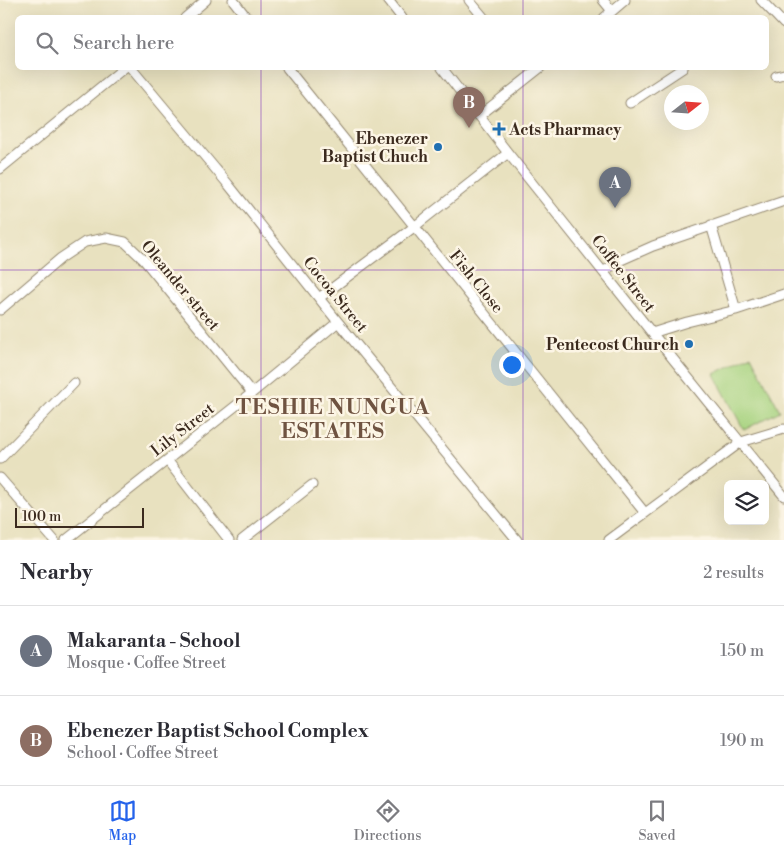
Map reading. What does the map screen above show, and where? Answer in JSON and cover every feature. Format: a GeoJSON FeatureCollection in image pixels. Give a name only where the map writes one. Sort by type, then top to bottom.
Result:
{"type":"FeatureCollection","features":[{"type":"Feature","properties":{"kind":"street"},"geometry":{"type":"LineString","coordinates":[[188,15],[206,0]]}},
{"type":"Feature","properties":{"kind":"street"},"geometry":{"type":"LineString","coordinates":[[233,0],[245,15]]}},
{"type":"Feature","properties":{"kind":"street"},"geometry":{"type":"LineString","coordinates":[[388,0],[400,15]]}},
{"type":"Feature","properties":{"kind":"street"},"geometry":{"type":"LineString","coordinates":[[469,0],[482,15]]}},
{"type":"Feature","properties":{"kind":"street"},"geometry":{"type":"LineString","coordinates":[[604,0],[612,10]]}},
{"type":"Feature","properties":{"kind":"street"},"geometry":{"type":"LineString","coordinates":[[607,15],[625,0]]}},
{"type":"Feature","properties":{"kind":"street"},"geometry":{"type":"LineString","coordinates":[[763,1],[770,15],[784,24]]}},
{"type":"Feature","properties":{"kind":"street"},"geometry":{"type":"LineString","coordinates":[[0,169],[122,70]]}},
{"type":"Feature","properties":{"kind":"street","name":"Cocoa Street"},"geometry":{"type":"LineString","coordinates":[[133,70],[228,184],[338,322],[517,540]]}},
{"type":"Feature","properties":{"kind":"street","name":"Fish Close"},"geometry":{"type":"LineString","coordinates":[[289,70],[645,513]]}},
{"type":"Feature","properties":{"kind":"street","name":"Coffee Street"},"geometry":{"type":"LineString","coordinates":[[444,70],[603,272],[784,496]]}},
{"type":"Feature","properties":{"kind":"street"},"geometry":{"type":"LineString","coordinates":[[630,103],[681,70]]}},
{"type":"Feature","properties":{"kind":"street"},"geometry":{"type":"LineString","coordinates":[[479,116],[528,71]]}},
{"type":"Feature","properties":{"kind":"street"},"geometry":{"type":"LineString","coordinates":[[320,298],[508,153]]}},
{"type":"Feature","properties":{"kind":"street"},"geometry":{"type":"LineString","coordinates":[[603,272],[618,261],[652,246],[784,201]]}},
{"type":"Feature","properties":{"kind":"street"},"geometry":{"type":"LineString","coordinates":[[711,225],[736,310]]}},
{"type":"Feature","properties":{"kind":"street","name":"Oleander street"},"geometry":{"type":"LineString","coordinates":[[0,310],[61,258],[85,242],[106,238],[124,242],[144,260],[252,393]]}},
{"type":"Feature","properties":{"kind":"street"},"geometry":{"type":"LineString","coordinates":[[652,333],[736,310],[784,294]]}},
{"type":"Feature","properties":{"kind":"street","name":"Lily Street"},"geometry":{"type":"LineString","coordinates":[[66,540],[252,393],[338,322]]}},
{"type":"Feature","properties":{"kind":"street"},"geometry":{"type":"LineString","coordinates":[[0,459],[74,383]]}},
{"type":"Feature","properties":{"kind":"street"},"geometry":{"type":"LineString","coordinates":[[608,540],[741,442],[784,428]]}},
{"type":"Feature","properties":{"kind":"street"},"geometry":{"type":"LineString","coordinates":[[167,460],[229,540]]}},
{"type":"Feature","properties":{"kind":"street"},"geometry":{"type":"LineString","coordinates":[[0,478],[54,540]]}},
{"type":"Feature","properties":{"kind":"street"},"geometry":{"type":"LineString","coordinates":[[242,540],[312,485]]}},
{"type":"Feature","properties":{"kind":"green space"},"geometry":{"type":"Polygon","coordinates":[[[751,355],[780,411],[744,430],[714,374],[751,355]]]}},
{"type":"Feature","properties":{"kind":"place","name":"Ebenezer Baptist School Complex"},"geometry":{"type":"Point","coordinates":[469,128]}},
{"type":"Feature","properties":{"kind":"place","name":"Acts Pharmacy"},"geometry":{"type":"Point","coordinates":[499,129]}},
{"type":"Feature","properties":{"kind":"place","name":"Ebenezer Baptist Chuch"},"geometry":{"type":"Point","coordinates":[438,147]}},
{"type":"Feature","properties":{"kind":"place","name":"Makaranta - School"},"geometry":{"type":"Point","coordinates":[615,208]}},
{"type":"Feature","properties":{"kind":"place","name":"Pentecost Church"},"geometry":{"type":"Point","coordinates":[689,344]}},
{"type":"Feature","properties":{"kind":"district","name":"TESHIE NUNGUA ESTATES"},"geometry":{"type":"Point","coordinates":[333,419]}}]}
